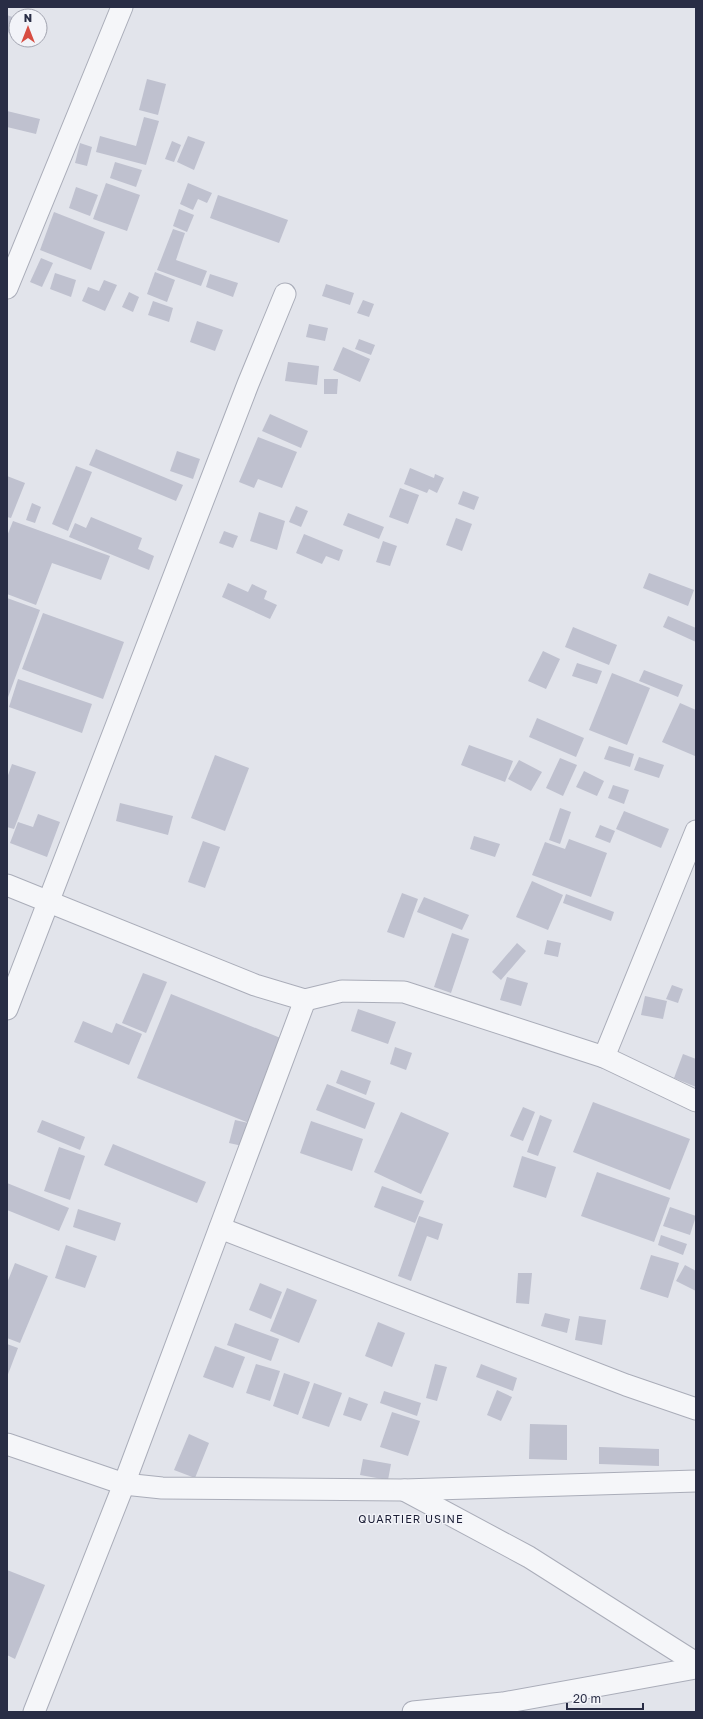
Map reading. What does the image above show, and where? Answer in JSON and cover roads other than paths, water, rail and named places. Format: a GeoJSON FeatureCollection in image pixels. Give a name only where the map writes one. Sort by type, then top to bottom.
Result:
{"type":"FeatureCollection","features":[{"type":"Feature","properties":{"kind":"street"},"geometry":{"type":"LineString","coordinates":[[8,283],[122,7]]}},
{"type":"Feature","properties":{"kind":"street"},"geometry":{"type":"LineString","coordinates":[[7,1009],[50,901],[248,384],[285,294]]}},
{"type":"Feature","properties":{"kind":"street"},"geometry":{"type":"LineString","coordinates":[[604,1058],[696,831]]}},
{"type":"Feature","properties":{"kind":"street"},"geometry":{"type":"LineString","coordinates":[[7,885],[50,901],[255,985],[305,1000],[342,991],[404,992],[604,1058],[696,1101]]}},
{"type":"Feature","properties":{"kind":"street"},"geometry":{"type":"LineString","coordinates":[[34,1712],[124,1484],[305,1000]]}},
{"type":"Feature","properties":{"kind":"street"},"geometry":{"type":"LineString","coordinates":[[220,1228],[619,1382],[696,1409]]}},
{"type":"Feature","properties":{"kind":"street"},"geometry":{"type":"LineString","coordinates":[[7,1444],[124,1484],[162,1488],[402,1490],[696,1481]]}},
{"type":"Feature","properties":{"kind":"street"},"geometry":{"type":"LineString","coordinates":[[402,1490],[529,1557],[696,1663]]}},
{"type":"Feature","properties":{"kind":"street"},"geometry":{"type":"LineString","coordinates":[[413,1712],[504,1703],[696,1668]]}},
{"type":"Feature","properties":{"kind":"district","name":"QUARTIER USINE"},"geometry":{"type":"Point","coordinates":[411,1518]}}]}
